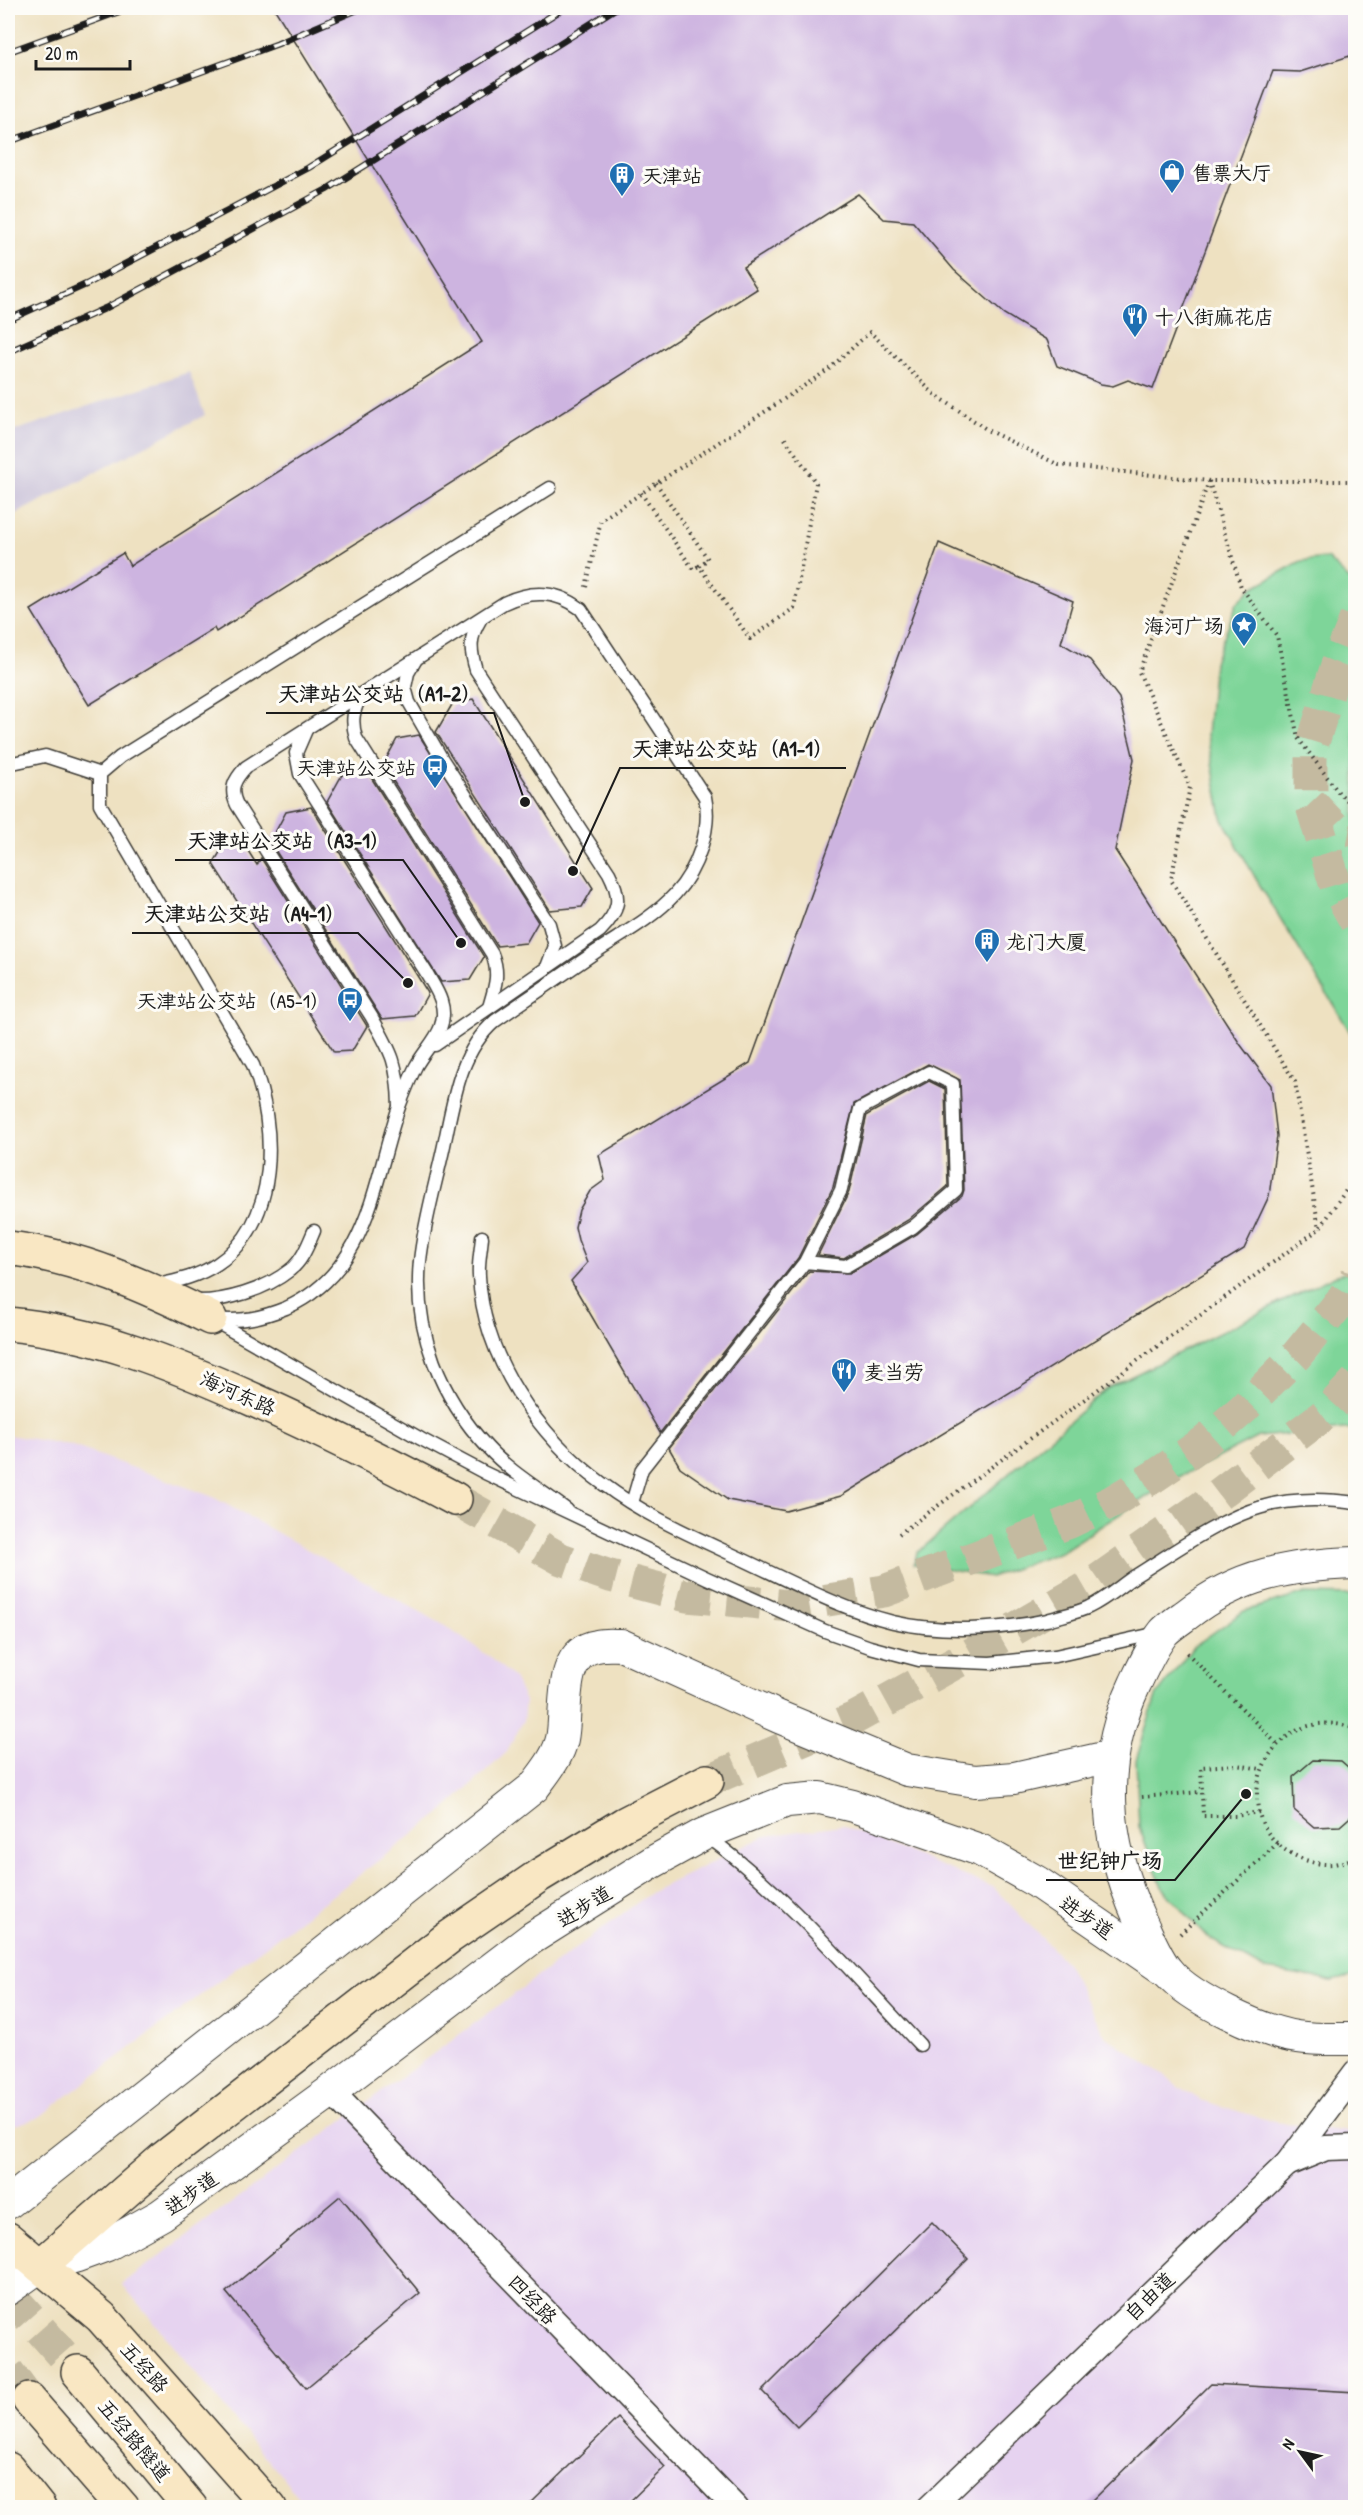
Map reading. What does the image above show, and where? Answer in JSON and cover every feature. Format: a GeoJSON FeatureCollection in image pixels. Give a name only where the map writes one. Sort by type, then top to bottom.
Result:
{"type":"FeatureCollection","features":[{"type":"Feature","properties":{"kind":"main road"},"geometry":{"type":"LineString","coordinates":[[8,1248],[60,1259],[174,1300],[210,1318]]}},
{"type":"Feature","properties":{"kind":"main road","name":"海河东路"},"geometry":{"type":"LineString","coordinates":[[8,1324],[45,1328],[101,1340],[157,1358],[348,1442],[455,1499]]}},
{"type":"Feature","properties":{"kind":"main road","name":"进步道"},"geometry":{"type":"LineString","coordinates":[[40,2265],[164,2158],[448,1938],[549,1869],[624,1824],[707,1781]]}},
{"type":"Feature","properties":{"kind":"main road","name":"五经路"},"geometry":{"type":"LineString","coordinates":[[8,2239],[101,2318],[270,2508]]}},
{"type":"Feature","properties":{"kind":"main road","name":"五经路隧道"},"geometry":{"type":"LineString","coordinates":[[78,2372],[191,2508]]}},
{"type":"Feature","properties":{"kind":"main road"},"geometry":{"type":"LineString","coordinates":[[29,2400],[123,2508]]}},
{"type":"Feature","properties":{"kind":"main road"},"geometry":{"type":"LineString","coordinates":[[8,2469],[39,2508]]}},
{"type":"Feature","properties":{"kind":"street"},"geometry":{"type":"LineString","coordinates":[[1163,1963],[1131,1899],[1120,1868],[1112,1836],[1109,1800],[1112,1756],[1124,1708],[1144,1666],[1165,1631],[1205,1600],[1246,1579],[1287,1569],[1356,1563]]}},
{"type":"Feature","properties":{"kind":"street"},"geometry":{"type":"LineString","coordinates":[[8,2203],[534,1787],[552,1763],[562,1739],[567,1682],[576,1657],[595,1646],[621,1644],[819,1734],[907,1770],[939,1777],[975,1781],[1014,1778],[1112,1756]]}},
{"type":"Feature","properties":{"kind":"street","name":"进步道"},"geometry":{"type":"LineString","coordinates":[[8,2289],[40,2265],[77,2256],[107,2245],[161,2215],[331,2091],[532,1938],[653,1862],[704,1834],[788,1801],[820,1798],[853,1806],[980,1850],[1037,1882],[1163,1963],[1196,1994],[1229,2014],[1295,2037],[1356,2039]]}},
{"type":"Feature","properties":{"kind":"street","name":"自由道"},"geometry":{"type":"LineString","coordinates":[[929,2508],[1287,2164],[1356,2072]]}},
{"type":"Feature","properties":{"kind":"street","name":"四经路"},"geometry":{"type":"LineString","coordinates":[[331,2091],[736,2508]]}},
{"type":"Feature","properties":{"kind":"street"},"geometry":{"type":"LineString","coordinates":[[1287,2164],[1326,2148],[1356,2147]]}},
{"type":"Feature","properties":{"kind":"lane"},"geometry":{"type":"LineString","coordinates":[[143,1288],[179,1281],[203,1272],[234,1250],[248,1233],[262,1200],[267,1164],[268,1128],[263,1099],[253,1065],[100,804],[100,774],[120,757],[550,488]]}},
{"type":"Feature","properties":{"kind":"lane"},"geometry":{"type":"LineString","coordinates":[[399,1106],[399,1078],[395,1061],[388,1047],[371,1016],[275,868],[231,794],[233,784],[246,767],[482,616],[520,595],[544,593],[568,599],[581,609],[705,797],[708,811],[707,825],[701,848],[675,894],[639,924],[495,1022],[485,1030],[468,1054],[457,1089],[420,1262],[421,1320],[427,1344],[436,1369],[458,1411],[489,1449],[567,1510]]}},
{"type":"Feature","properties":{"kind":"lane"},"geometry":{"type":"LineString","coordinates":[[428,1050],[600,931],[610,921],[615,911],[617,892],[609,873],[476,670],[470,643],[482,616]]}},
{"type":"Feature","properties":{"kind":"lane"},"geometry":{"type":"LineString","coordinates":[[417,659],[408,673],[405,687],[409,702],[442,759],[549,924],[555,946],[546,968]]}},
{"type":"Feature","properties":{"kind":"lane"},"geometry":{"type":"LineString","coordinates":[[363,693],[353,714],[356,738],[492,954],[497,966],[497,979],[489,1007]]}},
{"type":"Feature","properties":{"kind":"lane"},"geometry":{"type":"LineString","coordinates":[[210,1318],[235,1321],[257,1319],[296,1303],[331,1277],[357,1238],[380,1177],[399,1106],[417,1064],[441,1029],[443,1018],[440,999],[300,774],[296,753],[307,729]]}},
{"type":"Feature","properties":{"kind":"lane"},"geometry":{"type":"LineString","coordinates":[[8,764],[45,756],[100,774]]}},
{"type":"Feature","properties":{"kind":"lane"},"geometry":{"type":"LineString","coordinates":[[632,1503],[642,1469],[805,1262],[841,1190],[860,1109],[928,1072],[953,1084],[956,1190],[913,1227],[846,1266],[805,1262]]}},
{"type":"Feature","properties":{"kind":"lane"},"geometry":{"type":"LineString","coordinates":[[174,1300],[200,1301],[227,1297],[269,1283],[291,1270],[305,1252],[314,1231]]}},
{"type":"Feature","properties":{"kind":"lane"},"geometry":{"type":"LineString","coordinates":[[482,1237],[478,1274],[484,1314],[494,1347],[516,1388],[541,1424],[567,1453],[602,1484],[632,1503],[711,1545],[858,1611],[893,1622],[932,1628],[972,1629],[1046,1620],[1089,1608],[1216,1527],[1262,1507],[1335,1500],[1356,1503]]}},
{"type":"Feature","properties":{"kind":"lane"},"geometry":{"type":"LineString","coordinates":[[210,1318],[421,1440],[484,1473],[567,1510],[632,1544],[825,1631],[870,1647],[919,1660],[990,1663],[1055,1656],[1165,1631]]}},
{"type":"Feature","properties":{"kind":"lane"},"geometry":{"type":"LineString","coordinates":[[704,1834],[742,1862],[770,1887],[920,2045]]}},
{"type":"Feature","properties":{"kind":"path"},"geometry":{"type":"LineString","coordinates":[[581,609],[601,520],[828,370],[870,333],[933,393],[989,431],[1059,465],[1209,481],[1356,481]]}},
{"type":"Feature","properties":{"kind":"path"},"geometry":{"type":"LineString","coordinates":[[699,566],[750,639],[794,608],[816,483],[783,436]]}},
{"type":"Feature","properties":{"kind":"path"},"geometry":{"type":"LineString","coordinates":[[1209,481],[1242,587],[1277,636],[1298,738],[1340,793],[1356,808]]}},
{"type":"Feature","properties":{"kind":"path"},"geometry":{"type":"LineString","coordinates":[[1209,481],[1139,672],[1190,786],[1171,880],[1295,1082],[1319,1229]]}},
{"type":"Feature","properties":{"kind":"path"},"geometry":{"type":"LineString","coordinates":[[641,493],[693,569],[699,566],[708,559],[656,483]]}},
{"type":"Feature","properties":{"kind":"path"},"geometry":{"type":"LineString","coordinates":[[898,1534],[1319,1229],[1356,1176]]}},
{"type":"Feature","properties":{"kind":"path"},"geometry":{"type":"LineString","coordinates":[[1165,1631],[1277,1744]]}},
{"type":"Feature","properties":{"kind":"path"},"geometry":{"type":"LineString","coordinates":[[1356,1729],[1332,1723],[1310,1725],[1289,1734],[1277,1744],[1261,1769],[1257,1791],[1259,1812],[1270,1836],[1287,1852],[1309,1862],[1333,1864],[1356,1858]]}},
{"type":"Feature","properties":{"kind":"path"},"geometry":{"type":"LineString","coordinates":[[1259,1812],[1236,1816],[1203,1816],[1201,1767],[1237,1765],[1261,1769]]}},
{"type":"Feature","properties":{"kind":"path"},"geometry":{"type":"LineString","coordinates":[[1109,1800],[1201,1792]]}},
{"type":"Feature","properties":{"kind":"path"},"geometry":{"type":"LineString","coordinates":[[1163,1963],[1278,1843]]}},
{"type":"Feature","properties":{"kind":"shaded area"},"geometry":{"type":"Polygon","coordinates":[[[189,372],[205,415],[8,518],[8,433],[189,372]]]}},
{"type":"Feature","properties":{"kind":"shaded area"},"geometry":{"type":"Polygon","coordinates":[[[8,1435],[70,1445],[211,1496],[442,1624],[491,1658],[514,1678],[525,1701],[523,1721],[507,1752],[440,1814],[38,2118],[8,2127],[8,1435]]]}},
{"type":"Feature","properties":{"kind":"shaded area"},"geometry":{"type":"Polygon","coordinates":[[[842,1825],[994,1888],[1067,1964],[1105,2036],[1200,2100],[1275,2122],[1355,2133],[1355,2507],[307,2507],[122,2284],[652,1892],[765,1836],[842,1825]]]}},
{"type":"Feature","properties":{"kind":"green space"},"geometry":{"type":"Polygon","coordinates":[[[1327,558],[1355,585],[1355,1040],[1256,879],[1222,818],[1207,735],[1214,662],[1237,603],[1252,588],[1301,561],[1327,558]]]}},
{"type":"Feature","properties":{"kind":"green space"},"geometry":{"type":"Polygon","coordinates":[[[1355,1270],[1355,1428],[1258,1437],[1171,1481],[1061,1552],[991,1577],[914,1564],[917,1553],[1108,1388],[1334,1276],[1355,1270]]]}},
{"type":"Feature","properties":{"kind":"green space"},"geometry":{"type":"Polygon","coordinates":[[[1303,1594],[1355,1595],[1355,1976],[1332,1981],[1266,1970],[1208,1938],[1163,1889],[1139,1827],[1136,1760],[1156,1696],[1193,1647],[1244,1611],[1303,1594]]]}},
{"type":"Feature","properties":{"kind":"building","name":"天津站"},"geometry":{"type":"Polygon","coordinates":[[[274,8],[1356,8],[1356,54],[1300,72],[1273,71],[1153,389],[1128,380],[1113,386],[1101,384],[1057,366],[1047,340],[1004,314],[954,270],[913,222],[884,219],[858,194],[743,267],[757,289],[216,632],[214,628],[89,705],[31,610],[123,553],[130,566],[482,342],[274,8]]]}},
{"type":"Feature","properties":{"kind":"building","name":"龙门大厦"},"geometry":{"type":"Polygon","coordinates":[[[939,543],[1073,601],[1061,643],[1090,660],[1119,698],[1134,759],[1115,850],[1240,1044],[1271,1085],[1277,1136],[1269,1196],[1244,1249],[841,1496],[786,1511],[728,1500],[680,1467],[669,1448],[809,1271],[850,1273],[917,1234],[962,1196],[964,1190],[960,1080],[928,1064],[854,1104],[833,1187],[798,1258],[660,1433],[571,1281],[587,1263],[575,1227],[579,1210],[590,1191],[605,1180],[599,1155],[750,1063],[939,543]]]}},
{"type":"Feature","properties":{"kind":"building"},"geometry":{"type":"Polygon","coordinates":[[[473,699],[593,888],[582,907],[550,910],[436,732],[453,703],[473,699]]]}},
{"type":"Feature","properties":{"kind":"building"},"geometry":{"type":"Polygon","coordinates":[[[419,735],[538,922],[526,943],[497,946],[383,765],[397,739],[419,735]]]}},
{"type":"Feature","properties":{"kind":"building"},"geometry":{"type":"Polygon","coordinates":[[[367,771],[484,957],[470,980],[441,982],[327,802],[342,775],[367,771]]]}},
{"type":"Feature","properties":{"kind":"building"},"geometry":{"type":"Polygon","coordinates":[[[311,807],[428,993],[415,1016],[382,1019],[270,842],[286,812],[311,807]]]}},
{"type":"Feature","properties":{"kind":"building"},"geometry":{"type":"Polygon","coordinates":[[[243,843],[257,865],[261,858],[367,1026],[352,1051],[334,1052],[213,864],[223,847],[243,843]]]}},
{"type":"Feature","properties":{"kind":"building"},"geometry":{"type":"Polygon","coordinates":[[[929,1081],[945,1089],[948,1186],[908,1220],[844,1258],[818,1255],[849,1192],[867,1115],[929,1081]]]}},
{"type":"Feature","properties":{"kind":"building"},"geometry":{"type":"Polygon","coordinates":[[[1313,1760],[1341,1761],[1356,1774],[1356,1812],[1340,1826],[1314,1827],[1294,1810],[1293,1777],[1313,1760]]]}},
{"type":"Feature","properties":{"kind":"building"},"geometry":{"type":"Polygon","coordinates":[[[340,2196],[420,2293],[306,2388],[226,2292],[340,2196]]]}},
{"type":"Feature","properties":{"kind":"building"},"geometry":{"type":"Polygon","coordinates":[[[932,2222],[968,2259],[797,2427],[762,2391],[932,2222]]]}},
{"type":"Feature","properties":{"kind":"building"},"geometry":{"type":"Polygon","coordinates":[[[1211,2384],[1356,2392],[1356,2508],[1085,2508],[1211,2384]]]}},
{"type":"Feature","properties":{"kind":"building"},"geometry":{"type":"Polygon","coordinates":[[[618,2418],[665,2467],[623,2508],[526,2508],[618,2418]]]}},
{"type":"Feature","properties":{"kind":"tunnel"},"geometry":{"type":"LineString","coordinates":[[1356,618],[1337,665],[1311,749],[1311,803],[1336,886],[1356,922]]}},
{"type":"Feature","properties":{"kind":"tunnel"},"geometry":{"type":"LineString","coordinates":[[1311,803],[1334,827],[1356,831]]}},
{"type":"Feature","properties":{"kind":"tunnel"},"geometry":{"type":"LineString","coordinates":[[455,1499],[561,1559],[610,1576],[687,1596],[791,1606],[884,1591],[1070,1522],[1113,1501],[1155,1476],[1207,1440],[1243,1409],[1296,1356],[1342,1300],[1356,1277]]}},
{"type":"Feature","properties":{"kind":"tunnel"},"geometry":{"type":"LineString","coordinates":[[707,1781],[855,1718],[1094,1583],[1202,1507],[1325,1414],[1356,1381]]}},
{"type":"Feature","properties":{"kind":"tunnel"},"geometry":{"type":"LineString","coordinates":[[8,2293],[78,2372]]}},
{"type":"Feature","properties":{"kind":"tunnel"},"geometry":{"type":"LineString","coordinates":[[8,2372],[29,2400]]}},
{"type":"Feature","properties":{"kind":"railway"},"geometry":{"type":"LineString","coordinates":[[8,52],[129,8]]}},
{"type":"Feature","properties":{"kind":"railway"},"geometry":{"type":"LineString","coordinates":[[8,142],[277,44],[361,8]]}},
{"type":"Feature","properties":{"kind":"railway"},"geometry":{"type":"LineString","coordinates":[[8,320],[87,284],[308,168],[564,8]]}},
{"type":"Feature","properties":{"kind":"railway"},"geometry":{"type":"LineString","coordinates":[[8,352],[106,308],[326,190],[616,8]]}},
{"type":"Feature","properties":{"kind":"place","name":"售票大厅"},"geometry":{"type":"Point","coordinates":[1172,195]}},
{"type":"Feature","properties":{"kind":"place","name":"天津站"},"geometry":{"type":"Point","coordinates":[622,198]}},
{"type":"Feature","properties":{"kind":"place","name":"十八街麻花店"},"geometry":{"type":"Point","coordinates":[1135,339]}},
{"type":"Feature","properties":{"kind":"place","name":"海河广场"},"geometry":{"type":"Point","coordinates":[1244,648]}},
{"type":"Feature","properties":{"kind":"place","name":"天津站公交站"},"geometry":{"type":"Point","coordinates":[435,790]}},
{"type":"Feature","properties":{"kind":"place","name":"天津站公交站（A1-2）"},"geometry":{"type":"Point","coordinates":[525,802]}},
{"type":"Feature","properties":{"kind":"place","name":"天津站公交站（A1-1）"},"geometry":{"type":"Point","coordinates":[573,871]}},
{"type":"Feature","properties":{"kind":"place","name":"天津站公交站（A3-1）"},"geometry":{"type":"Point","coordinates":[461,943]}},
{"type":"Feature","properties":{"kind":"place","name":"龙门大厦"},"geometry":{"type":"Point","coordinates":[987,964]}},
{"type":"Feature","properties":{"kind":"place","name":"天津站公交站（A4-1）"},"geometry":{"type":"Point","coordinates":[408,983]}},
{"type":"Feature","properties":{"kind":"place","name":"天津站公交站（A5-1）"},"geometry":{"type":"Point","coordinates":[350,1023]}},
{"type":"Feature","properties":{"kind":"place","name":"麦当劳"},"geometry":{"type":"Point","coordinates":[844,1394]}},
{"type":"Feature","properties":{"kind":"place","name":"世纪钟广场"},"geometry":{"type":"Point","coordinates":[1246,1794]}}]}
